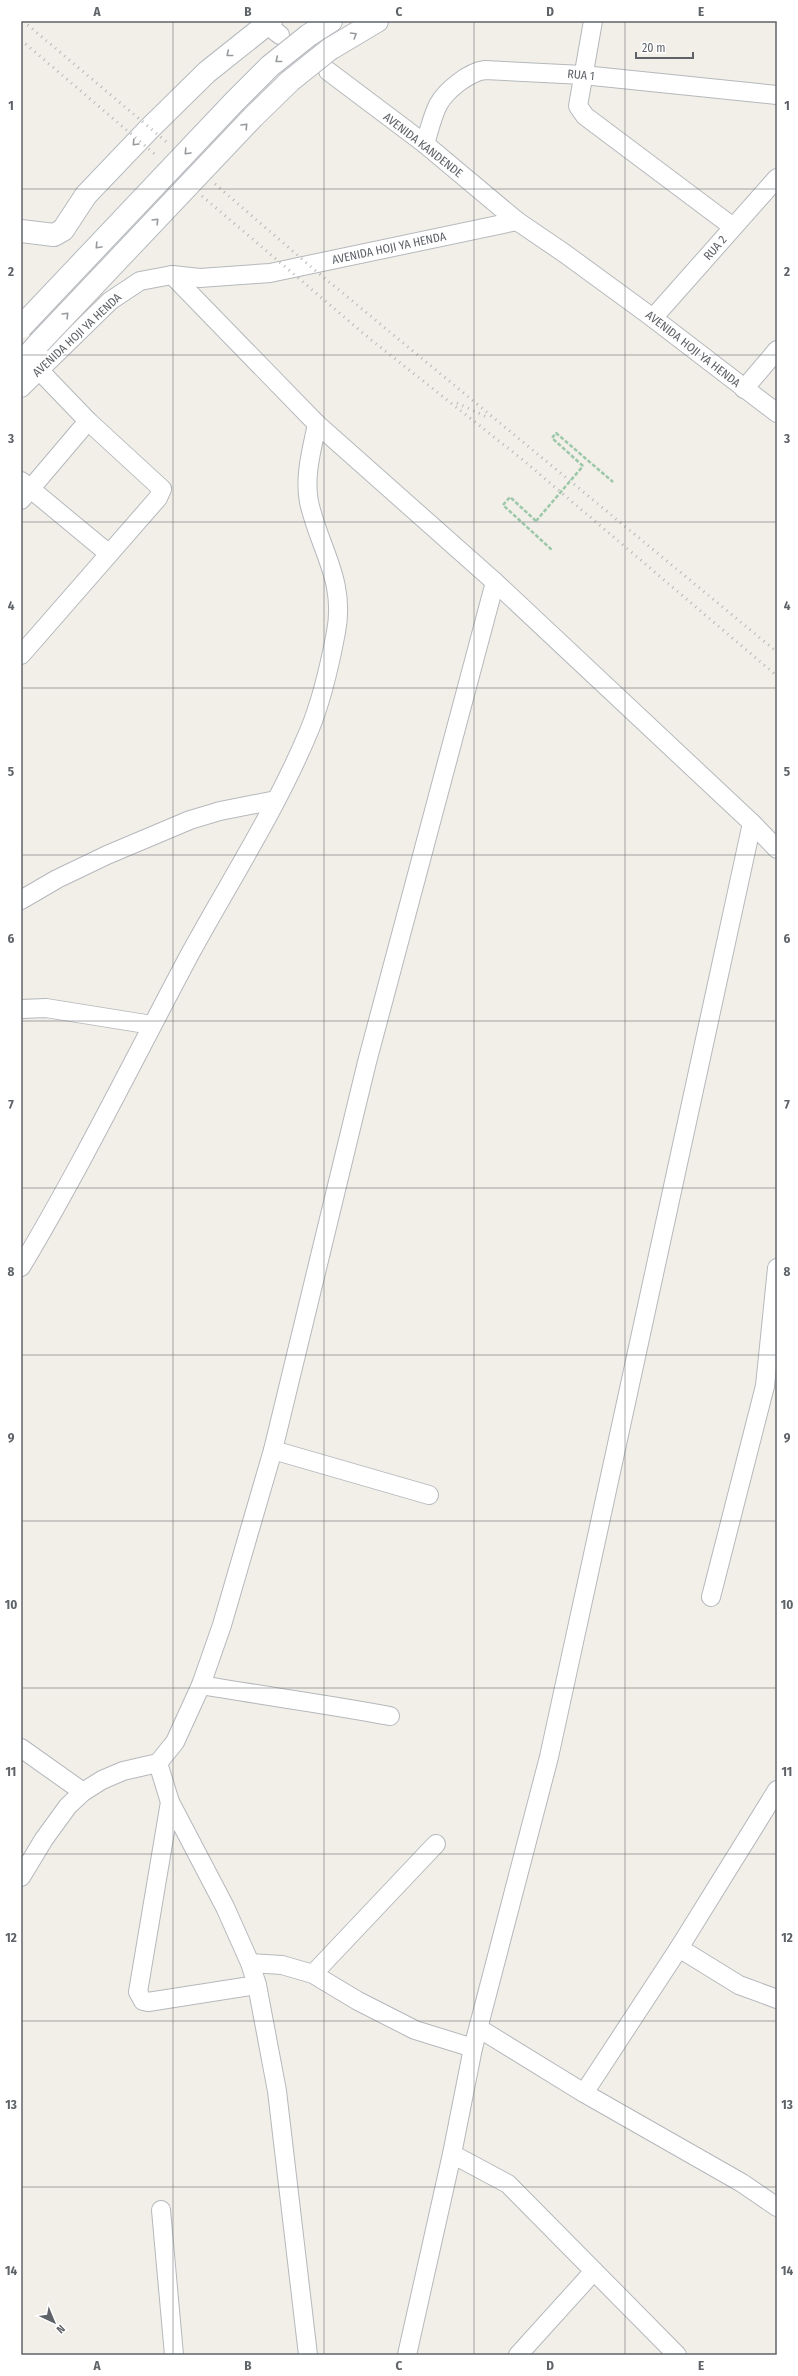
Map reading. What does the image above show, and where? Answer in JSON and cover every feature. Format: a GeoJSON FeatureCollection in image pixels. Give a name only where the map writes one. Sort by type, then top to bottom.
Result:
{"type":"FeatureCollection","features":[{"type":"Feature","properties":{"kind":"main road"},"geometry":{"type":"LineString","coordinates":[[21,327],[270,66],[309,35],[331,21]]}},
{"type":"Feature","properties":{"kind":"main road","name":"AVENIDA HOJI YA HENDA"},"geometry":{"type":"LineString","coordinates":[[30,366],[39,343],[290,81],[330,50],[377,21]]}},
{"type":"Feature","properties":{"kind":"main road"},"geometry":{"type":"LineString","coordinates":[[31,233],[54,235],[63,230],[86,195],[150,128],[207,72],[269,26]]}},
{"type":"Feature","properties":{"kind":"street"},"geometry":{"type":"LineString","coordinates":[[593,21],[578,106],[585,116],[733,227]]}},
{"type":"Feature","properties":{"kind":"street","name":"RUA 1"},"geometry":{"type":"LineString","coordinates":[[425,144],[439,104],[463,79],[474,72],[500,70],[583,75],[777,95]]}},
{"type":"Feature","properties":{"kind":"street","name":"AVENIDA KANDENDE"},"geometry":{"type":"LineString","coordinates":[[328,71],[425,144],[517,222]]}},
{"type":"Feature","properties":{"kind":"street","name":"RUA 2"},"geometry":{"type":"LineString","coordinates":[[653,318],[777,178]]}},
{"type":"Feature","properties":{"kind":"street","name":"AVENIDA HOJI YA HENDA"},"geometry":{"type":"LineString","coordinates":[[21,388],[30,366],[110,301],[140,281],[172,275],[200,278],[270,273],[517,222],[564,253],[653,318],[744,389]]}},
{"type":"Feature","properties":{"kind":"street"},"geometry":{"type":"LineString","coordinates":[[172,275],[317,424],[495,582],[752,823],[777,849]]}},
{"type":"Feature","properties":{"kind":"street"},"geometry":{"type":"LineString","coordinates":[[777,350],[744,389],[777,413]]}},
{"type":"Feature","properties":{"kind":"street"},"geometry":{"type":"LineString","coordinates":[[21,654],[108,553],[158,498],[162,489],[30,366]]}},
{"type":"Feature","properties":{"kind":"street"},"geometry":{"type":"LineString","coordinates":[[88,421],[24,490],[108,553]]}},
{"type":"Feature","properties":{"kind":"street"},"geometry":{"type":"LineString","coordinates":[[21,1267],[78,1167],[152,1025],[276,800],[310,730],[337,630],[335,575],[309,503],[307,482],[317,424]]}},
{"type":"Feature","properties":{"kind":"street"},"geometry":{"type":"LineString","coordinates":[[21,1877],[44,1839],[68,1806],[83,1792],[102,1780],[123,1771],[158,1763],[175,1742],[201,1685],[222,1626],[273,1450],[366,1062],[495,582]]}},
{"type":"Feature","properties":{"kind":"street"},"geometry":{"type":"LineString","coordinates":[[21,900],[57,879],[107,855],[190,820],[220,811],[276,800]]}},
{"type":"Feature","properties":{"kind":"street"},"geometry":{"type":"LineString","coordinates":[[407,2355],[452,2154],[473,2048],[480,2029],[549,1756],[752,823]]}},
{"type":"Feature","properties":{"kind":"street"},"geometry":{"type":"LineString","coordinates":[[21,1009],[46,1008],[152,1025]]}},
{"type":"Feature","properties":{"kind":"street"},"geometry":{"type":"LineString","coordinates":[[711,1597],[765,1386],[777,1268]]}},
{"type":"Feature","properties":{"kind":"street"},"geometry":{"type":"LineString","coordinates":[[273,1450],[429,1495]]}},
{"type":"Feature","properties":{"kind":"street"},"geometry":{"type":"LineString","coordinates":[[201,1685],[320,1703],[390,1716]]}},
{"type":"Feature","properties":{"kind":"street"},"geometry":{"type":"LineString","coordinates":[[21,1748],[83,1792]]}},
{"type":"Feature","properties":{"kind":"street"},"geometry":{"type":"LineString","coordinates":[[158,1763],[170,1802],[225,1907],[250,1963],[257,1985],[277,2091],[308,2355]]}},
{"type":"Feature","properties":{"kind":"street"},"geometry":{"type":"LineString","coordinates":[[584,2093],[678,1948],[777,1790]]}},
{"type":"Feature","properties":{"kind":"street"},"geometry":{"type":"LineString","coordinates":[[170,1802],[138,1992],[140,1998],[148,2002],[257,1985]]}},
{"type":"Feature","properties":{"kind":"street"},"geometry":{"type":"LineString","coordinates":[[313,1974],[436,1844]]}},
{"type":"Feature","properties":{"kind":"street"},"geometry":{"type":"LineString","coordinates":[[678,1948],[739,1985],[777,1999]]}},
{"type":"Feature","properties":{"kind":"street"},"geometry":{"type":"LineString","coordinates":[[250,1963],[282,1965],[313,1974],[358,2001],[415,2030],[473,2048]]}},
{"type":"Feature","properties":{"kind":"street"},"geometry":{"type":"LineString","coordinates":[[480,2029],[584,2093],[742,2183],[777,2207]]}},
{"type":"Feature","properties":{"kind":"street"},"geometry":{"type":"LineString","coordinates":[[452,2154],[508,2184],[677,2355]]}},
{"type":"Feature","properties":{"kind":"street"},"geometry":{"type":"LineString","coordinates":[[161,2210],[174,2355]]}},
{"type":"Feature","properties":{"kind":"street"},"geometry":{"type":"LineString","coordinates":[[518,2355],[594,2271]]}},
{"type":"Feature","properties":{"kind":"path"},"geometry":{"type":"LineString","coordinates":[[552,550],[502,505],[510,497],[536,521],[583,466],[552,438],[556,433],[613,482]]}},
{"type":"Feature","properties":{"kind":"railway"},"geometry":{"type":"LineString","coordinates":[[23,21],[169,144]]}},
{"type":"Feature","properties":{"kind":"railway"},"geometry":{"type":"LineString","coordinates":[[21,40],[157,156]]}},
{"type":"Feature","properties":{"kind":"railway"},"geometry":{"type":"LineString","coordinates":[[215,184],[310,266],[777,652]]}},
{"type":"Feature","properties":{"kind":"railway"},"geometry":{"type":"LineString","coordinates":[[202,196],[370,339],[523,460],[777,676]]}},
{"type":"Feature","properties":{"kind":"railway"},"geometry":{"type":"LineString","coordinates":[[457,403],[487,417]]}}]}
